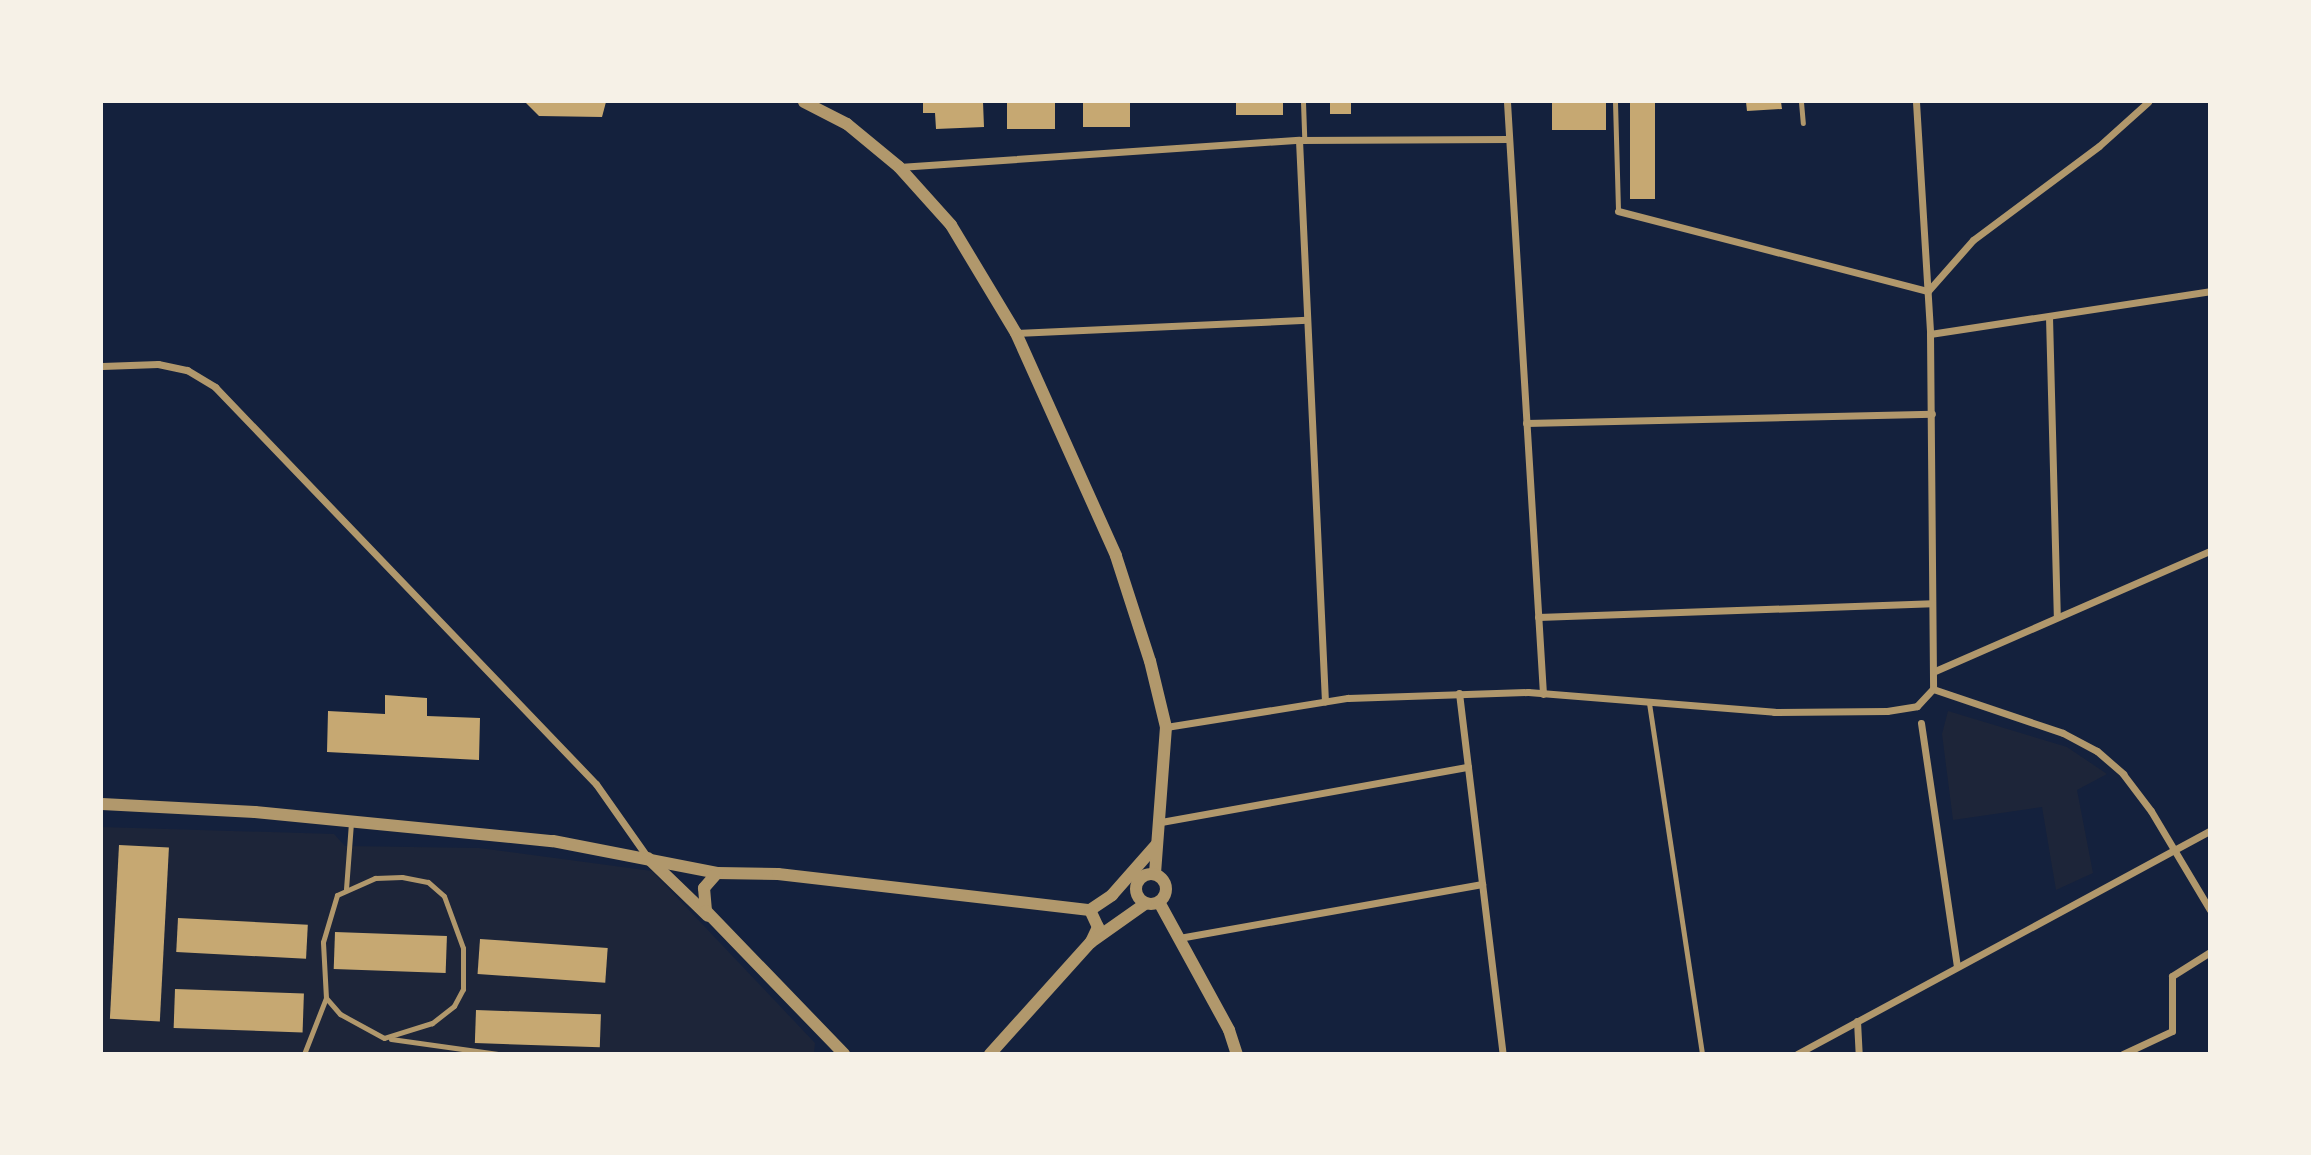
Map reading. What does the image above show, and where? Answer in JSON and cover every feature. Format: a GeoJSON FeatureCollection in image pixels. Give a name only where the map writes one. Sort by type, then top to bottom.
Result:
{"type":"FeatureCollection","features":[{"type":"Feature","properties":{"kind":"street"},"geometry":{"type":"LineString","coordinates":[[804,102],[847,124],[899,167],[951,225],[1016,333],[1116,556],[1166,727],[1161,822],[1155,874],[1166,889],[1153,902],[1091,942],[989,1054]]}},
{"type":"Feature","properties":{"kind":"street"},"geometry":{"type":"LineString","coordinates":[[1507,102],[1543,694]]}},
{"type":"Feature","properties":{"kind":"street"},"geometry":{"type":"LineString","coordinates":[[1166,727],[1325,701],[1459,693],[1543,694],[1774,712],[1887,711],[1917,706],[1933,689],[1935,671],[1930,334],[1916,102]]}},
{"type":"Feature","properties":{"kind":"street"},"geometry":{"type":"LineString","coordinates":[[1928,291],[1973,240],[2099,146],[2148,102]]}},
{"type":"Feature","properties":{"kind":"street"},"geometry":{"type":"LineString","coordinates":[[899,167],[1301,141],[1508,139]]}},
{"type":"Feature","properties":{"kind":"street"},"geometry":{"type":"LineString","coordinates":[[1301,141],[1325,701]]}},
{"type":"Feature","properties":{"kind":"street"},"geometry":{"type":"LineString","coordinates":[[1618,211],[1928,291]]}},
{"type":"Feature","properties":{"kind":"street"},"geometry":{"type":"LineString","coordinates":[[1930,334],[2210,291]]}},
{"type":"Feature","properties":{"kind":"street"},"geometry":{"type":"LineString","coordinates":[[2049,317],[2057,615]]}},
{"type":"Feature","properties":{"kind":"street"},"geometry":{"type":"LineString","coordinates":[[1016,333],[1307,320]]}},
{"type":"Feature","properties":{"kind":"street"},"geometry":{"type":"LineString","coordinates":[[102,366],[158,364],[187,370],[215,387],[596,784],[648,858],[715,922],[844,1054]]}},
{"type":"Feature","properties":{"kind":"street"},"geometry":{"type":"LineString","coordinates":[[1526,423],[1932,414]]}},
{"type":"Feature","properties":{"kind":"street"},"geometry":{"type":"LineString","coordinates":[[1935,671],[2057,615],[2210,551]]}},
{"type":"Feature","properties":{"kind":"street"},"geometry":{"type":"LineString","coordinates":[[1538,617],[1932,603]]}},
{"type":"Feature","properties":{"kind":"street"},"geometry":{"type":"LineString","coordinates":[[1933,689],[2063,733],[2097,751],[2123,774],[2210,910]]}},
{"type":"Feature","properties":{"kind":"street"},"geometry":{"type":"LineString","coordinates":[[1459,693],[1503,1054]]}},
{"type":"Feature","properties":{"kind":"street"},"geometry":{"type":"LineString","coordinates":[[1921,723],[1957,966]]}},
{"type":"Feature","properties":{"kind":"street"},"geometry":{"type":"LineString","coordinates":[[1161,822],[1468,767]]}},
{"type":"Feature","properties":{"kind":"street"},"geometry":{"type":"LineString","coordinates":[[102,804],[351,822],[554,841],[717,873],[778,874],[1090,910],[1112,895],[1157,843]]}},
{"type":"Feature","properties":{"kind":"street"},"geometry":{"type":"LineString","coordinates":[[1797,1054],[2210,831]]}},
{"type":"Feature","properties":{"kind":"street"},"geometry":{"type":"LineString","coordinates":[[715,922],[706,911],[704,888],[717,873]]}},
{"type":"Feature","properties":{"kind":"street"},"geometry":{"type":"LineString","coordinates":[[1155,874],[1141,878],[1136,887],[1153,902],[1179,938],[1229,1030],[1237,1054]]}},
{"type":"Feature","properties":{"kind":"street"},"geometry":{"type":"LineString","coordinates":[[1179,938],[1482,884]]}},
{"type":"Feature","properties":{"kind":"street"},"geometry":{"type":"LineString","coordinates":[[1090,910],[1098,927],[1091,942]]}},
{"type":"Feature","properties":{"kind":"street"},"geometry":{"type":"LineString","coordinates":[[2123,1054],[2172,1031],[2172,975],[2210,952]]}},
{"type":"Feature","properties":{"kind":"street"},"geometry":{"type":"LineString","coordinates":[[1857,1021],[1859,1054]]}},
{"type":"Feature","properties":{"kind":"lane"},"geometry":{"type":"LineString","coordinates":[[1301,141],[1303,102]]}},
{"type":"Feature","properties":{"kind":"lane"},"geometry":{"type":"LineString","coordinates":[[1615,102],[1618,211]]}},
{"type":"Feature","properties":{"kind":"lane"},"geometry":{"type":"LineString","coordinates":[[1801,102],[1802,123]]}},
{"type":"Feature","properties":{"kind":"lane"},"geometry":{"type":"LineString","coordinates":[[1649,703],[1702,1054]]}},
{"type":"Feature","properties":{"kind":"lane"},"geometry":{"type":"LineString","coordinates":[[346,889],[351,822]]}},
{"type":"Feature","properties":{"kind":"lane"},"geometry":{"type":"LineString","coordinates":[[304,1054],[326,998],[324,932],[337,895],[375,878],[428,882],[444,896],[458,928],[465,968],[463,989],[454,1006],[407,1035],[384,1038]]}},
{"type":"Feature","properties":{"kind":"lane"},"geometry":{"type":"LineString","coordinates":[[326,998],[340,1014],[384,1038],[498,1054]]}},
{"type":"Feature","properties":{"kind":"shaded area"},"geometry":{"type":"Polygon","coordinates":[[[1948,711],[2067,747],[2107,774],[2077,790],[2093,873],[2056,890],[2042,807],[1953,820],[1942,734],[1948,711]]]}},
{"type":"Feature","properties":{"kind":"shaded area"},"geometry":{"type":"Polygon","coordinates":[[[102,827],[334,834],[345,846],[479,848],[652,871],[815,1043],[814,1054],[102,1054],[102,827]]]}},
{"type":"Feature","properties":{"kind":"building"},"geometry":{"type":"Polygon","coordinates":[[[525,102],[606,102],[602,117],[539,116],[525,102]]]}},
{"type":"Feature","properties":{"kind":"building"},"geometry":{"type":"Polygon","coordinates":[[[923,102],[983,102],[984,127],[936,129],[935,113],[923,113],[923,102]]]}},
{"type":"Feature","properties":{"kind":"building"},"geometry":{"type":"Polygon","coordinates":[[[1007,102],[1055,102],[1055,129],[1007,129],[1007,102]]]}},
{"type":"Feature","properties":{"kind":"building"},"geometry":{"type":"Polygon","coordinates":[[[1083,102],[1130,102],[1130,127],[1083,127],[1083,102]]]}},
{"type":"Feature","properties":{"kind":"building"},"geometry":{"type":"Polygon","coordinates":[[[1236,102],[1283,102],[1283,115],[1236,115],[1236,102]]]}},
{"type":"Feature","properties":{"kind":"building"},"geometry":{"type":"Polygon","coordinates":[[[1330,102],[1351,102],[1351,114],[1330,114],[1330,102]]]}},
{"type":"Feature","properties":{"kind":"building"},"geometry":{"type":"Polygon","coordinates":[[[1552,102],[1606,102],[1606,130],[1552,130],[1552,102]]]}},
{"type":"Feature","properties":{"kind":"building"},"geometry":{"type":"Polygon","coordinates":[[[1630,102],[1655,102],[1655,199],[1630,199],[1630,102]]]}},
{"type":"Feature","properties":{"kind":"building"},"geometry":{"type":"Polygon","coordinates":[[[1746,102],[1781,102],[1782,109],[1747,111],[1746,102]]]}},
{"type":"Feature","properties":{"kind":"building"},"geometry":{"type":"Polygon","coordinates":[[[385,695],[427,698],[427,716],[480,718],[479,760],[327,752],[328,711],[385,714],[385,695]]]}},
{"type":"Feature","properties":{"kind":"building"},"geometry":{"type":"Polygon","coordinates":[[[119,845],[169,848],[160,1021],[110,1019],[119,845]]]}},
{"type":"Feature","properties":{"kind":"building"},"geometry":{"type":"Polygon","coordinates":[[[178,918],[308,925],[306,959],[176,952],[178,918]]]}},
{"type":"Feature","properties":{"kind":"building"},"geometry":{"type":"Polygon","coordinates":[[[335,932],[447,936],[446,973],[334,969],[335,932]]]}},
{"type":"Feature","properties":{"kind":"building"},"geometry":{"type":"Polygon","coordinates":[[[480,939],[608,948],[605,983],[478,974],[480,939]]]}},
{"type":"Feature","properties":{"kind":"building"},"geometry":{"type":"Polygon","coordinates":[[[175,989],[304,994],[303,1032],[174,1028],[175,989]]]}},
{"type":"Feature","properties":{"kind":"building"},"geometry":{"type":"Polygon","coordinates":[[[476,1010],[601,1014],[600,1047],[475,1043],[476,1010]]]}}]}
